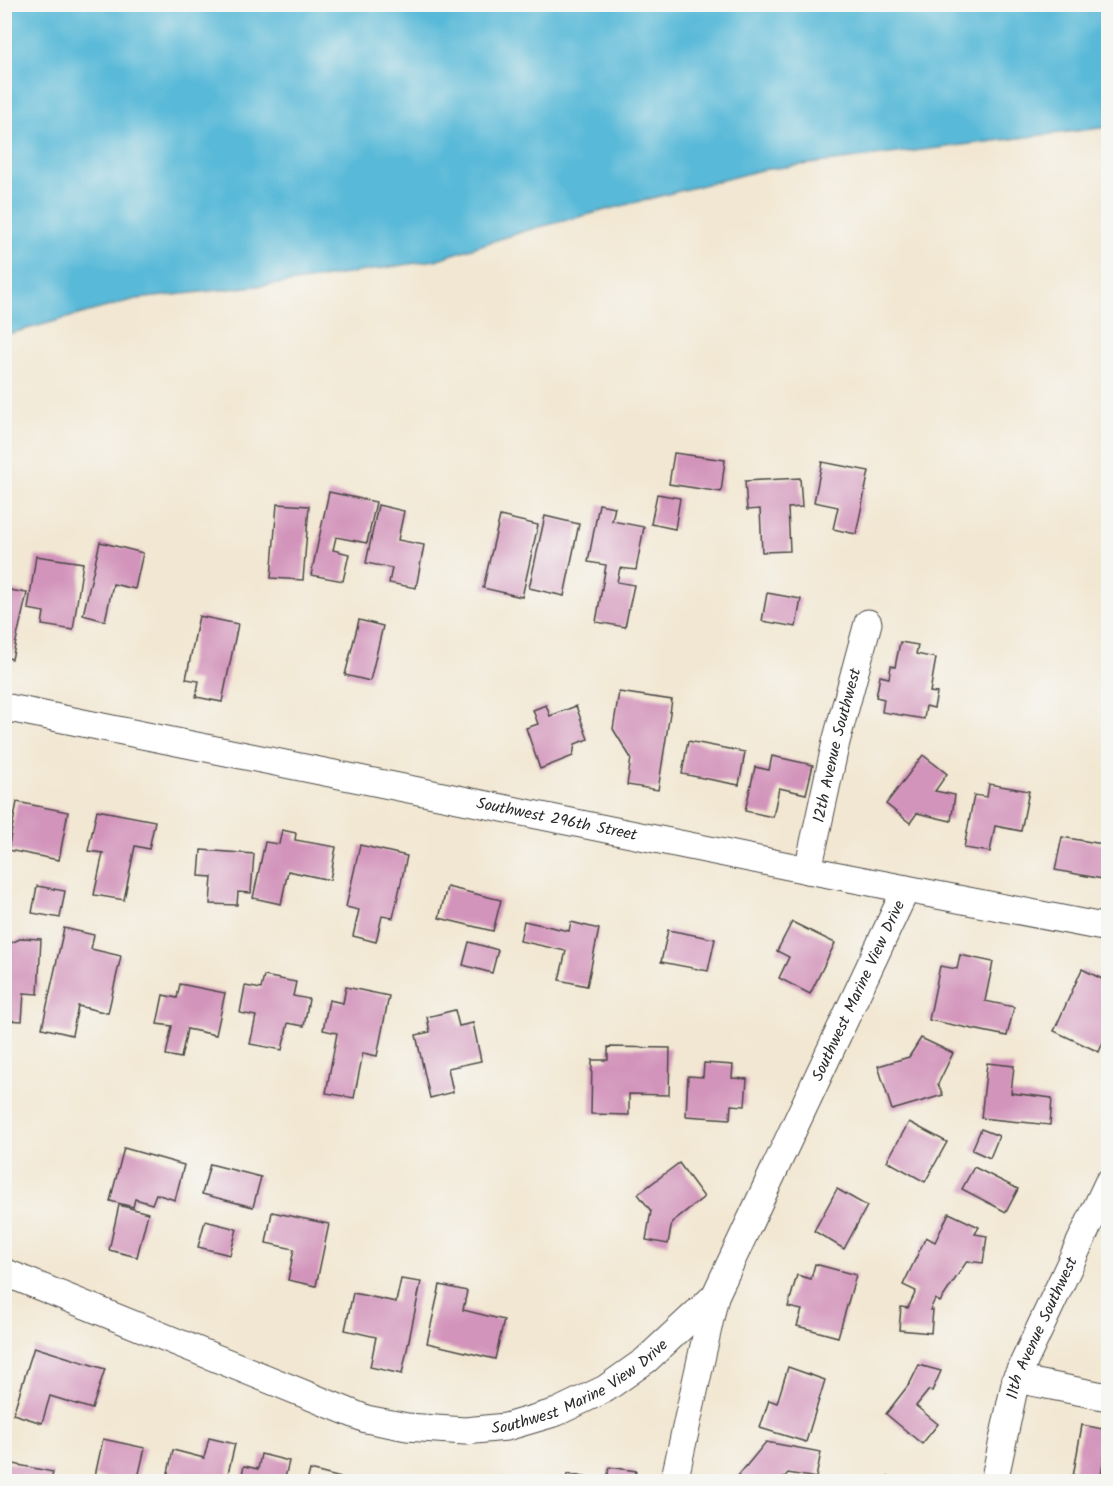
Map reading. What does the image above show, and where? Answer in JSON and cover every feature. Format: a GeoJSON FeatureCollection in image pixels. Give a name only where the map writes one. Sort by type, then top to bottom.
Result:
{"type":"FeatureCollection","features":[{"type":"Feature","properties":{"kind":"street","name":"12th Avenue Southwest"},"geometry":{"type":"LineString","coordinates":[[808,870],[836,742],[868,623]]}},
{"type":"Feature","properties":{"kind":"street","name":"Southwest 296th Street"},"geometry":{"type":"LineString","coordinates":[[4,707],[808,870],[1108,928]]}},
{"type":"Feature","properties":{"kind":"street","name":"Southwest Marine View Drive"},"geometry":{"type":"LineString","coordinates":[[4,1272],[366,1419],[407,1426],[465,1431],[506,1427],[557,1412],[606,1389],[646,1360],[715,1296],[906,889]]}},
{"type":"Feature","properties":{"kind":"street","name":"11th Avenue Southwest"},"geometry":{"type":"LineString","coordinates":[[994,1482],[1016,1379],[1108,1183]]}},
{"type":"Feature","properties":{"kind":"street"},"geometry":{"type":"LineString","coordinates":[[674,1482],[715,1296]]}},
{"type":"Feature","properties":{"kind":"street"},"geometry":{"type":"LineString","coordinates":[[1016,1379],[1108,1397]]}},
{"type":"Feature","properties":{"kind":"water"},"geometry":{"type":"Polygon","coordinates":[[[5,4],[1108,5],[1108,127],[761,170],[528,230],[435,260],[295,282],[136,299],[5,335],[5,4]]]}},
{"type":"Feature","properties":{"kind":"building"},"geometry":{"type":"Polygon","coordinates":[[[674,453],[725,460],[721,492],[669,484],[674,453]]]}},
{"type":"Feature","properties":{"kind":"building"},"geometry":{"type":"Polygon","coordinates":[[[822,462],[869,471],[856,534],[833,529],[838,507],[814,502],[822,462]]]}},
{"type":"Feature","properties":{"kind":"building"},"geometry":{"type":"Polygon","coordinates":[[[800,478],[802,507],[788,508],[790,551],[762,552],[760,509],[747,510],[745,481],[800,478]]]}},
{"type":"Feature","properties":{"kind":"building"},"geometry":{"type":"Polygon","coordinates":[[[329,492],[376,502],[367,543],[336,537],[333,550],[349,554],[343,581],[311,575],[329,492]]]}},
{"type":"Feature","properties":{"kind":"building"},"geometry":{"type":"Polygon","coordinates":[[[657,494],[680,498],[675,529],[651,524],[657,494]]]}},
{"type":"Feature","properties":{"kind":"building"},"geometry":{"type":"Polygon","coordinates":[[[277,504],[309,506],[303,580],[271,578],[277,504]]]}},
{"type":"Feature","properties":{"kind":"building"},"geometry":{"type":"Polygon","coordinates":[[[599,504],[615,507],[612,521],[644,527],[636,570],[620,568],[617,582],[634,585],[625,627],[596,622],[606,565],[588,562],[599,504]]]}},
{"type":"Feature","properties":{"kind":"building"},"geometry":{"type":"Polygon","coordinates":[[[378,505],[404,511],[398,540],[424,545],[416,588],[389,583],[392,568],[366,563],[378,505]]]}},
{"type":"Feature","properties":{"kind":"building"},"geometry":{"type":"Polygon","coordinates":[[[500,516],[538,525],[522,597],[483,588],[500,516]]]}},
{"type":"Feature","properties":{"kind":"building"},"geometry":{"type":"Polygon","coordinates":[[[545,516],[579,524],[564,596],[529,588],[545,516]]]}},
{"type":"Feature","properties":{"kind":"building"},"geometry":{"type":"Polygon","coordinates":[[[100,542],[143,553],[135,589],[113,584],[105,621],[83,615],[100,542]]]}},
{"type":"Feature","properties":{"kind":"building"},"geometry":{"type":"Polygon","coordinates":[[[36,556],[83,563],[73,630],[42,625],[44,612],[28,609],[36,556]]]}},
{"type":"Feature","properties":{"kind":"building"},"geometry":{"type":"Polygon","coordinates":[[[4,589],[27,593],[12,659],[4,657],[4,589]]]}},
{"type":"Feature","properties":{"kind":"building"},"geometry":{"type":"Polygon","coordinates":[[[767,593],[801,599],[796,627],[762,621],[767,593]]]}},
{"type":"Feature","properties":{"kind":"building"},"geometry":{"type":"Polygon","coordinates":[[[199,616],[238,624],[222,702],[196,697],[199,681],[186,679],[199,616]]]}},
{"type":"Feature","properties":{"kind":"building"},"geometry":{"type":"Polygon","coordinates":[[[359,620],[383,626],[370,681],[345,675],[359,620]]]}},
{"type":"Feature","properties":{"kind":"building"},"geometry":{"type":"Polygon","coordinates":[[[900,642],[918,645],[916,654],[936,658],[930,692],[937,693],[934,708],[926,706],[924,719],[882,712],[884,699],[876,697],[880,676],[889,678],[891,666],[895,667],[900,642]]]}},
{"type":"Feature","properties":{"kind":"building"},"geometry":{"type":"Polygon","coordinates":[[[619,692],[672,700],[658,790],[627,785],[631,758],[613,729],[619,692]]]}},
{"type":"Feature","properties":{"kind":"building"},"geometry":{"type":"Polygon","coordinates":[[[546,705],[550,716],[576,706],[588,739],[575,744],[573,756],[540,769],[526,728],[538,724],[533,710],[546,705]]]}},
{"type":"Feature","properties":{"kind":"building"},"geometry":{"type":"Polygon","coordinates":[[[688,741],[745,752],[739,785],[682,774],[688,741]]]}},
{"type":"Feature","properties":{"kind":"building"},"geometry":{"type":"Polygon","coordinates":[[[923,755],[947,774],[935,791],[955,795],[951,821],[917,813],[910,823],[886,804],[923,755]]]}},
{"type":"Feature","properties":{"kind":"building"},"geometry":{"type":"Polygon","coordinates":[[[772,756],[813,765],[806,794],[779,788],[773,817],[745,811],[755,767],[769,770],[772,756]]]}},
{"type":"Feature","properties":{"kind":"building"},"geometry":{"type":"Polygon","coordinates":[[[989,784],[1029,791],[1021,831],[995,826],[990,852],[964,848],[974,795],[987,797],[989,784]]]}},
{"type":"Feature","properties":{"kind":"building"},"geometry":{"type":"Polygon","coordinates":[[[17,802],[68,812],[59,860],[8,850],[17,802]]]}},
{"type":"Feature","properties":{"kind":"building"},"geometry":{"type":"Polygon","coordinates":[[[97,810],[155,821],[149,849],[135,846],[124,900],[94,895],[103,853],[88,851],[97,810]]]}},
{"type":"Feature","properties":{"kind":"building"},"geometry":{"type":"Polygon","coordinates":[[[282,830],[296,833],[295,840],[336,847],[330,880],[288,871],[281,904],[253,898],[265,842],[279,844],[282,830]]]}},
{"type":"Feature","properties":{"kind":"building"},"geometry":{"type":"Polygon","coordinates":[[[1062,837],[1108,845],[1108,880],[1055,870],[1062,837]]]}},
{"type":"Feature","properties":{"kind":"building"},"geometry":{"type":"Polygon","coordinates":[[[360,845],[407,856],[393,918],[382,916],[376,942],[353,936],[359,910],[346,907],[360,845]]]}},
{"type":"Feature","properties":{"kind":"building"},"geometry":{"type":"Polygon","coordinates":[[[201,850],[254,854],[251,893],[238,892],[237,905],[210,904],[212,877],[199,876],[201,850]]]}},
{"type":"Feature","properties":{"kind":"building"},"geometry":{"type":"Polygon","coordinates":[[[37,886],[65,891],[60,918],[32,913],[37,886]]]}},
{"type":"Feature","properties":{"kind":"building"},"geometry":{"type":"Polygon","coordinates":[[[447,887],[501,900],[493,931],[439,918],[447,887]]]}},
{"type":"Feature","properties":{"kind":"building"},"geometry":{"type":"Polygon","coordinates":[[[524,921],[569,931],[571,922],[599,929],[587,986],[559,980],[566,951],[520,941],[524,921]]]}},
{"type":"Feature","properties":{"kind":"building"},"geometry":{"type":"Polygon","coordinates":[[[792,922],[835,943],[810,994],[779,978],[789,957],[777,951],[792,922]]]}},
{"type":"Feature","properties":{"kind":"building"},"geometry":{"type":"Polygon","coordinates":[[[64,928],[94,935],[91,949],[121,956],[108,1013],[78,1006],[72,1035],[42,1028],[64,928]]]}},
{"type":"Feature","properties":{"kind":"building"},"geometry":{"type":"Polygon","coordinates":[[[668,930],[715,939],[708,971],[661,962],[668,930]]]}},
{"type":"Feature","properties":{"kind":"building"},"geometry":{"type":"Polygon","coordinates":[[[22,938],[41,939],[38,994],[24,993],[22,1021],[4,1020],[4,946],[22,938]]]}},
{"type":"Feature","properties":{"kind":"building"},"geometry":{"type":"Polygon","coordinates":[[[469,942],[498,950],[492,973],[463,965],[469,942]]]}},
{"type":"Feature","properties":{"kind":"building"},"geometry":{"type":"Polygon","coordinates":[[[960,955],[993,962],[985,1001],[1014,1007],[1007,1036],[929,1020],[940,966],[957,969],[960,955]]]}},
{"type":"Feature","properties":{"kind":"building"},"geometry":{"type":"Polygon","coordinates":[[[1082,969],[1108,982],[1108,1030],[1099,1052],[1054,1031],[1082,969]]]}},
{"type":"Feature","properties":{"kind":"building"},"geometry":{"type":"Polygon","coordinates":[[[264,976],[296,982],[293,996],[309,999],[304,1026],[288,1023],[282,1050],[250,1044],[256,1016],[240,1013],[245,986],[261,989],[264,976]]]}},
{"type":"Feature","properties":{"kind":"building"},"geometry":{"type":"Polygon","coordinates":[[[180,984],[225,993],[216,1035],[187,1029],[181,1058],[166,1055],[172,1026],[157,1024],[163,995],[177,998],[180,984]]]}},
{"type":"Feature","properties":{"kind":"building"},"geometry":{"type":"Polygon","coordinates":[[[346,987],[389,996],[377,1056],[363,1053],[354,1098],[326,1093],[337,1033],[323,1030],[329,1000],[343,1003],[346,987]]]}},
{"type":"Feature","properties":{"kind":"building"},"geometry":{"type":"Polygon","coordinates":[[[455,1010],[459,1026],[473,1023],[481,1061],[448,1068],[453,1092],[430,1098],[416,1035],[430,1032],[427,1017],[455,1010]]]}},
{"type":"Feature","properties":{"kind":"building"},"geometry":{"type":"Polygon","coordinates":[[[921,1038],[953,1053],[938,1084],[943,1095],[892,1110],[878,1066],[909,1057],[921,1038]]]}},
{"type":"Feature","properties":{"kind":"building"},"geometry":{"type":"Polygon","coordinates":[[[608,1047],[670,1048],[669,1095],[629,1094],[629,1115],[591,1114],[592,1060],[608,1060],[608,1047]]]}},
{"type":"Feature","properties":{"kind":"building"},"geometry":{"type":"Polygon","coordinates":[[[704,1063],[733,1065],[732,1078],[747,1079],[745,1106],[731,1105],[730,1119],[686,1116],[688,1076],[703,1077],[704,1063]]]}},
{"type":"Feature","properties":{"kind":"building"},"geometry":{"type":"Polygon","coordinates":[[[987,1063],[1014,1066],[1011,1093],[1052,1098],[1050,1125],[981,1118],[987,1063]]]}},
{"type":"Feature","properties":{"kind":"building"},"geometry":{"type":"Polygon","coordinates":[[[909,1122],[947,1142],[925,1182],[887,1161],[909,1122]]]}},
{"type":"Feature","properties":{"kind":"building"},"geometry":{"type":"Polygon","coordinates":[[[981,1129],[999,1136],[990,1158],[972,1150],[981,1129]]]}},
{"type":"Feature","properties":{"kind":"building"},"geometry":{"type":"Polygon","coordinates":[[[124,1148],[184,1165],[175,1200],[156,1194],[152,1204],[135,1199],[133,1207],[110,1201],[124,1148]]]}},
{"type":"Feature","properties":{"kind":"building"},"geometry":{"type":"Polygon","coordinates":[[[679,1163],[704,1197],[672,1222],[668,1244],[646,1240],[651,1211],[638,1194],[679,1163]]]}},
{"type":"Feature","properties":{"kind":"building"},"geometry":{"type":"Polygon","coordinates":[[[210,1164],[261,1177],[253,1207],[202,1194],[210,1164]]]}},
{"type":"Feature","properties":{"kind":"building"},"geometry":{"type":"Polygon","coordinates":[[[974,1167],[1018,1189],[1006,1212],[962,1189],[974,1167]]]}},
{"type":"Feature","properties":{"kind":"building"},"geometry":{"type":"Polygon","coordinates":[[[837,1189],[867,1206],[844,1249],[814,1231],[837,1189]]]}},
{"type":"Feature","properties":{"kind":"building"},"geometry":{"type":"Polygon","coordinates":[[[119,1205],[148,1213],[137,1257],[109,1250],[119,1205]]]}},
{"type":"Feature","properties":{"kind":"building"},"geometry":{"type":"Polygon","coordinates":[[[272,1212],[329,1224],[316,1286],[288,1280],[294,1249],[266,1243],[272,1212]]]}},
{"type":"Feature","properties":{"kind":"building"},"geometry":{"type":"Polygon","coordinates":[[[949,1213],[979,1227],[975,1234],[987,1236],[983,1263],[967,1261],[940,1302],[935,1299],[930,1310],[933,1310],[931,1333],[899,1330],[901,1307],[908,1308],[916,1291],[903,1285],[926,1237],[935,1242],[949,1213]]]}},
{"type":"Feature","properties":{"kind":"building"},"geometry":{"type":"Polygon","coordinates":[[[205,1221],[237,1229],[230,1255],[198,1247],[205,1221]]]}},
{"type":"Feature","properties":{"kind":"building"},"geometry":{"type":"Polygon","coordinates":[[[815,1264],[856,1275],[838,1337],[797,1326],[802,1310],[788,1307],[797,1275],[811,1279],[815,1264]]]}},
{"type":"Feature","properties":{"kind":"building"},"geometry":{"type":"Polygon","coordinates":[[[401,1279],[421,1282],[402,1374],[370,1367],[376,1337],[345,1330],[353,1293],[396,1302],[401,1279]]]}},
{"type":"Feature","properties":{"kind":"building"},"geometry":{"type":"Polygon","coordinates":[[[440,1285],[467,1291],[463,1310],[504,1320],[495,1359],[427,1343],[440,1285]]]}},
{"type":"Feature","properties":{"kind":"building"},"geometry":{"type":"Polygon","coordinates":[[[34,1347],[105,1369],[92,1409],[50,1396],[42,1423],[13,1414],[34,1347]]]}},
{"type":"Feature","properties":{"kind":"building"},"geometry":{"type":"Polygon","coordinates":[[[919,1365],[941,1371],[932,1391],[929,1390],[916,1406],[938,1424],[922,1444],[886,1414],[910,1383],[919,1365]]]}},
{"type":"Feature","properties":{"kind":"building"},"geometry":{"type":"Polygon","coordinates":[[[788,1367],[825,1380],[806,1442],[760,1428],[769,1400],[777,1403],[788,1367]]]}},
{"type":"Feature","properties":{"kind":"building"},"geometry":{"type":"Polygon","coordinates":[[[1082,1425],[1108,1430],[1108,1459],[1104,1458],[1100,1482],[1072,1482],[1082,1425]]]}},
{"type":"Feature","properties":{"kind":"building"},"geometry":{"type":"Polygon","coordinates":[[[209,1438],[235,1444],[226,1482],[166,1482],[173,1450],[204,1458],[209,1438]]]}},
{"type":"Feature","properties":{"kind":"building"},"geometry":{"type":"Polygon","coordinates":[[[103,1439],[145,1448],[137,1482],[119,1482],[95,1476],[103,1439]]]}},
{"type":"Feature","properties":{"kind":"building"},"geometry":{"type":"Polygon","coordinates":[[[766,1442],[821,1452],[816,1478],[788,1473],[780,1482],[733,1482],[766,1442]]]}},
{"type":"Feature","properties":{"kind":"building"},"geometry":{"type":"Polygon","coordinates":[[[261,1454],[289,1461],[284,1482],[240,1482],[244,1466],[258,1469],[261,1454]]]}},
{"type":"Feature","properties":{"kind":"building"},"geometry":{"type":"Polygon","coordinates":[[[4,1462],[53,1472],[51,1482],[4,1482],[4,1462]]]}},
{"type":"Feature","properties":{"kind":"building"},"geometry":{"type":"Polygon","coordinates":[[[609,1467],[636,1471],[634,1482],[607,1482],[609,1467]]]}},
{"type":"Feature","properties":{"kind":"building"},"geometry":{"type":"Polygon","coordinates":[[[310,1470],[353,1481],[353,1482],[307,1482],[310,1470]]]}},
{"type":"Feature","properties":{"kind":"building"},"geometry":{"type":"Polygon","coordinates":[[[567,1474],[602,1480],[602,1482],[566,1482],[567,1474]]]}},
{"type":"Feature","properties":{"kind":"building"},"geometry":{"type":"Polygon","coordinates":[[[888,1476],[907,1481],[907,1482],[887,1482],[888,1476]]]}}]}
